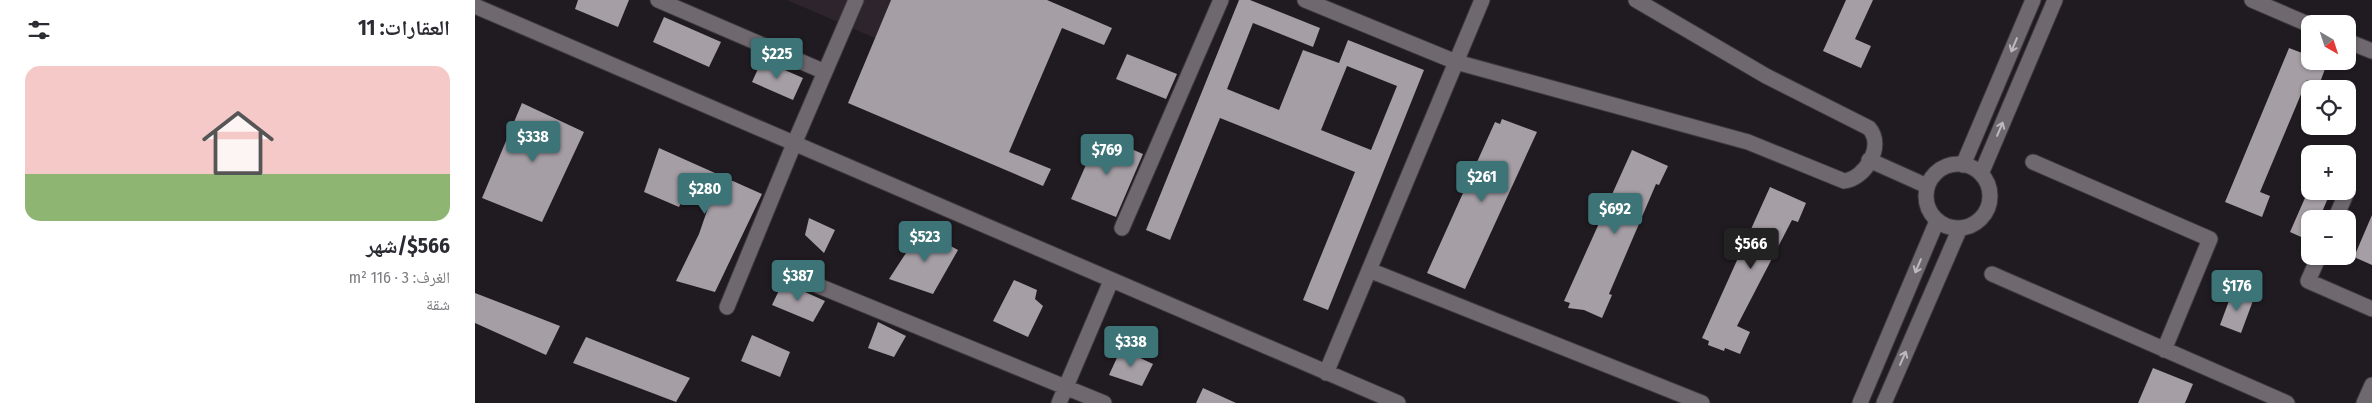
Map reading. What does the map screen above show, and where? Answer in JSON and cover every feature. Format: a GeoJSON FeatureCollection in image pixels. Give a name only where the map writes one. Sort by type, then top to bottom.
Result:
{"type":"FeatureCollection","features":[{"type":"Feature","properties":{"kind":"street"},"geometry":{"type":"LineString","coordinates":[[658,0],[825,72]]}},
{"type":"Feature","properties":{"kind":"street"},"geometry":{"type":"LineString","coordinates":[[727,308],[794,144],[856,0]]}},
{"type":"Feature","properties":{"kind":"street"},"geometry":{"type":"LineString","coordinates":[[1122,228],[1221,0]]}},
{"type":"Feature","properties":{"kind":"street"},"geometry":{"type":"LineString","coordinates":[[1305,0],[1456,62],[1748,142],[1844,181],[1859,176],[1876,144],[1869,128],[1767,76],[1636,0]]}},
{"type":"Feature","properties":{"kind":"street"},"geometry":{"type":"LineString","coordinates":[[1326,373],[1482,0]]}},
{"type":"Feature","properties":{"kind":"street"},"geometry":{"type":"LineString","coordinates":[[1963,165],[2033,0]]}},
{"type":"Feature","properties":{"kind":"street"},"geometry":{"type":"LineString","coordinates":[[1981,174],[2055,0]]}},
{"type":"Feature","properties":{"kind":"street"},"geometry":{"type":"LineString","coordinates":[[2252,0],[2301,21]]}},
{"type":"Feature","properties":{"kind":"street"},"geometry":{"type":"LineString","coordinates":[[475,6],[1398,403]]}},
{"type":"Feature","properties":{"kind":"street"},"geometry":{"type":"LineString","coordinates":[[2356,45],[2372,51]]}},
{"type":"Feature","properties":{"kind":"street"},"geometry":{"type":"LineString","coordinates":[[1869,160],[1927,186]]}},
{"type":"Feature","properties":{"kind":"street"},"geometry":{"type":"LineString","coordinates":[[2033,162],[2210,239],[2164,350]]}},
{"type":"Feature","properties":{"kind":"street"},"geometry":{"type":"LineString","coordinates":[[1956,164],[1963,165],[1981,174],[1989,188],[1990,196],[1986,211],[1975,223],[1960,228],[1952,228],[1937,221],[1928,209],[1926,201],[1927,186],[1935,173],[1956,164]]}},
{"type":"Feature","properties":{"kind":"street"},"geometry":{"type":"LineString","coordinates":[[1861,403],[1937,221]]}},
{"type":"Feature","properties":{"kind":"street"},"geometry":{"type":"LineString","coordinates":[[1884,403],[1960,228]]}},
{"type":"Feature","properties":{"kind":"street"},"geometry":{"type":"LineString","coordinates":[[2315,265],[2308,281],[2372,309]]}},
{"type":"Feature","properties":{"kind":"street"},"geometry":{"type":"LineString","coordinates":[[1369,270],[1702,403]]}},
{"type":"Feature","properties":{"kind":"street"},"geometry":{"type":"LineString","coordinates":[[1992,274],[2287,403]]}},
{"type":"Feature","properties":{"kind":"street"},"geometry":{"type":"LineString","coordinates":[[1059,403],[1111,281]]}},
{"type":"Feature","properties":{"kind":"street"},"geometry":{"type":"LineString","coordinates":[[809,282],[1104,403]]}},
{"type":"Feature","properties":{"kind":"street"},"geometry":{"type":"LineString","coordinates":[[2364,403],[2372,385]]}},
{"type":"Feature","properties":{"kind":"shaded area"},"geometry":{"type":"Polygon","coordinates":[[[787,0],[891,0],[875,38],[787,0]]]}},
{"type":"Feature","properties":{"kind":"building"},"geometry":{"type":"Polygon","coordinates":[[[578,0],[629,0],[618,27],[575,9],[578,0]]]}},
{"type":"Feature","properties":{"kind":"building"},"geometry":{"type":"Polygon","coordinates":[[[891,0],[1047,0],[1112,28],[1104,45],[1062,28],[1009,152],[1051,169],[1043,186],[848,103],[891,0]]]}},
{"type":"Feature","properties":{"kind":"building"},"geometry":{"type":"Polygon","coordinates":[[[1239,0],[1250,0],[1320,28],[1313,47],[1253,23],[1227,89],[1279,110],[1303,50],[1339,63],[1348,40],[1424,70],[1328,310],[1303,300],[1355,172],[1220,118],[1170,240],[1146,230],[1239,0]],[[1347,66],[1321,130],[1371,150],[1397,86],[1347,66]]]}},
{"type":"Feature","properties":{"kind":"building"},"geometry":{"type":"Polygon","coordinates":[[[1846,0],[1873,0],[1855,39],[1871,46],[1861,68],[1823,51],[1846,0]]]}},
{"type":"Feature","properties":{"kind":"building"},"geometry":{"type":"Polygon","coordinates":[[[664,17],[721,42],[709,67],[653,42],[664,17]]]}},
{"type":"Feature","properties":{"kind":"building"},"geometry":{"type":"Polygon","coordinates":[[[2289,48],[2301,53],[2301,70],[2325,70],[2321,80],[2301,80],[2301,94],[2260,192],[2270,196],[2262,217],[2225,202],[2289,48]]]}},
{"type":"Feature","properties":{"kind":"building"},"geometry":{"type":"Polygon","coordinates":[[[1127,54],[1177,74],[1166,99],[1116,79],[1127,54]]]}},
{"type":"Feature","properties":{"kind":"building"},"geometry":{"type":"Polygon","coordinates":[[[762,60],[803,78],[793,100],[752,82],[762,60]]]}},
{"type":"Feature","properties":{"kind":"building"},"geometry":{"type":"Polygon","coordinates":[[[522,103],[584,132],[542,222],[482,198],[522,103]]]}},
{"type":"Feature","properties":{"kind":"building"},"geometry":{"type":"Polygon","coordinates":[[[1502,119],[1537,132],[1465,289],[1427,273],[1495,122],[1500,124],[1502,119]]]}},
{"type":"Feature","properties":{"kind":"building"},"geometry":{"type":"Polygon","coordinates":[[[1099,135],[1143,154],[1116,217],[1071,199],[1099,135]]]}},
{"type":"Feature","properties":{"kind":"building"},"geometry":{"type":"Polygon","coordinates":[[[659,148],[762,194],[715,292],[676,281],[699,234],[709,205],[686,192],[679,207],[644,192],[659,148]]]}},
{"type":"Feature","properties":{"kind":"building"},"geometry":{"type":"Polygon","coordinates":[[[1632,150],[1668,166],[1659,185],[1656,184],[1609,294],[1612,295],[1602,318],[1584,310],[1568,308],[1570,303],[1564,301],[1632,150]]]}},
{"type":"Feature","properties":{"kind":"building"},"geometry":{"type":"Polygon","coordinates":[[[1770,187],[1806,203],[1798,222],[1792,220],[1737,326],[1750,332],[1740,354],[1725,348],[1724,351],[1708,345],[1709,341],[1702,338],[1770,187]]]}},
{"type":"Feature","properties":{"kind":"building"},"geometry":{"type":"Polygon","coordinates":[[[2304,200],[2327,200],[2323,210],[2301,210],[2301,237],[2290,232],[2304,200]]]}},
{"type":"Feature","properties":{"kind":"building"},"geometry":{"type":"Polygon","coordinates":[[[2372,215],[2372,265],[2356,258],[2356,252],[2372,215]]]}},
{"type":"Feature","properties":{"kind":"building"},"geometry":{"type":"Polygon","coordinates":[[[809,218],[835,230],[824,253],[805,235],[809,218]]]}},
{"type":"Feature","properties":{"kind":"building"},"geometry":{"type":"Polygon","coordinates":[[[921,230],[958,250],[933,294],[889,279],[921,230]]]}},
{"type":"Feature","properties":{"kind":"building"},"geometry":{"type":"Polygon","coordinates":[[[1014,280],[1037,290],[1035,299],[1043,306],[1028,337],[993,321],[1014,280]]]}},
{"type":"Feature","properties":{"kind":"building"},"geometry":{"type":"Polygon","coordinates":[[[783,282],[825,301],[813,322],[772,305],[783,282]]]}},
{"type":"Feature","properties":{"kind":"building"},"geometry":{"type":"Polygon","coordinates":[[[2233,290],[2254,298],[2241,333],[2220,325],[2233,290]]]}},
{"type":"Feature","properties":{"kind":"building"},"geometry":{"type":"Polygon","coordinates":[[[475,293],[560,326],[546,355],[475,323],[475,293]]]}},
{"type":"Feature","properties":{"kind":"building"},"geometry":{"type":"Polygon","coordinates":[[[878,322],[906,336],[894,357],[868,348],[878,322]]]}},
{"type":"Feature","properties":{"kind":"building"},"geometry":{"type":"Polygon","coordinates":[[[752,335],[790,352],[780,377],[741,361],[752,335]]]}},
{"type":"Feature","properties":{"kind":"building"},"geometry":{"type":"Polygon","coordinates":[[[586,337],[690,378],[676,402],[573,363],[586,337]]]}},
{"type":"Feature","properties":{"kind":"building"},"geometry":{"type":"Polygon","coordinates":[[[1121,349],[1153,364],[1142,386],[1109,375],[1121,349]]]}},
{"type":"Feature","properties":{"kind":"building"},"geometry":{"type":"Polygon","coordinates":[[[2153,368],[2193,384],[2185,403],[2138,403],[2153,368]]]}},
{"type":"Feature","properties":{"kind":"building"},"geometry":{"type":"Polygon","coordinates":[[[1203,388],[1236,403],[1196,403],[1203,388]]]}}]}
